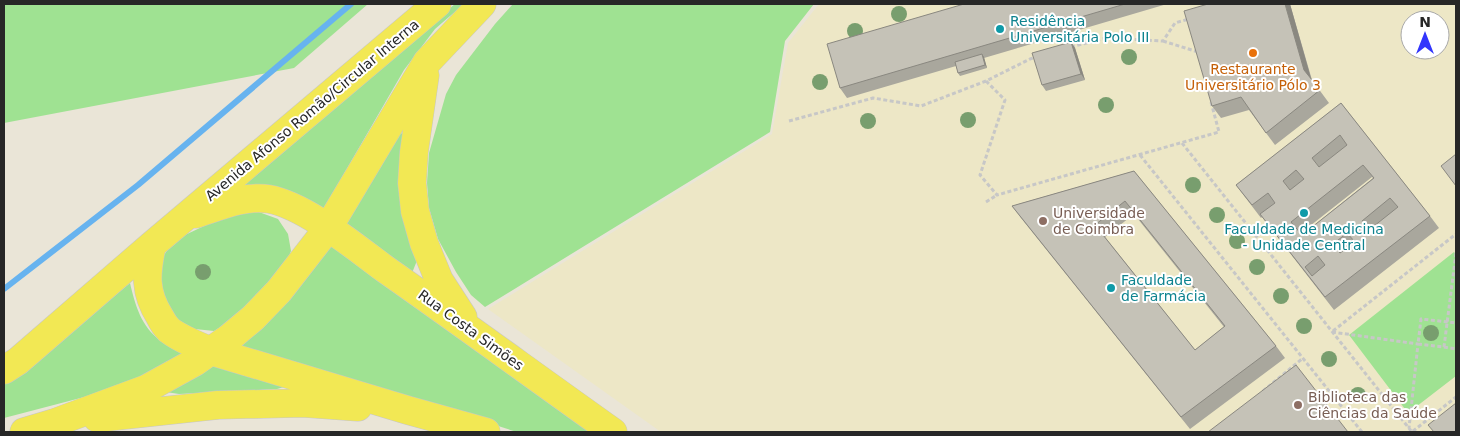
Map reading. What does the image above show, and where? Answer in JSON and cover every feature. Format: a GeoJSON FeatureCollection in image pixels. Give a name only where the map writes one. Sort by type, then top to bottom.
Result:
{"type":"FeatureCollection","features":[{"type":"Feature","properties":{"kind":"main road","name":"Avenida Afonso Romão/Circular Interna"},"geometry":{"type":"LineString","coordinates":[[4,370],[18,362],[152,245],[438,4]]}},
{"type":"Feature","properties":{"kind":"main road"},"geometry":{"type":"LineString","coordinates":[[24,432],[146,389],[195,362],[253,318],[279,291],[328,228],[427,62],[482,4]]}},
{"type":"Feature","properties":{"kind":"main road"},"geometry":{"type":"LineString","coordinates":[[427,62],[414,152],[412,183],[415,211],[424,243],[439,280],[473,331]]}},
{"type":"Feature","properties":{"kind":"main road","name":"Rua Costa Simões"},"geometry":{"type":"LineString","coordinates":[[187,216],[243,200],[269,199],[299,210],[328,228],[613,432]]}},
{"type":"Feature","properties":{"kind":"main road"},"geometry":{"type":"LineString","coordinates":[[152,245],[147,270],[148,292],[154,307],[167,328],[186,340],[211,351],[486,432]]}},
{"type":"Feature","properties":{"kind":"main road"},"geometry":{"type":"LineString","coordinates":[[54,423],[218,405],[303,403],[407,410]]}},
{"type":"Feature","properties":{"kind":"path"},"geometry":{"type":"LineString","coordinates":[[1163,41],[1175,23],[1194,18]]}},
{"type":"Feature","properties":{"kind":"path"},"geometry":{"type":"LineString","coordinates":[[1068,48],[1106,38],[1163,41],[1198,52],[1200,60]]}},
{"type":"Feature","properties":{"kind":"path"},"geometry":{"type":"LineString","coordinates":[[789,121],[873,98],[921,106],[986,81],[1040,56]]}},
{"type":"Feature","properties":{"kind":"path"},"geometry":{"type":"LineString","coordinates":[[986,81],[1005,100],[980,176],[997,195]]}},
{"type":"Feature","properties":{"kind":"path"},"geometry":{"type":"LineString","coordinates":[[986,202],[997,195],[1219,132],[1210,96]]}},
{"type":"Feature","properties":{"kind":"path"},"geometry":{"type":"LineString","coordinates":[[1182,143],[1412,432],[1456,397]]}},
{"type":"Feature","properties":{"kind":"path"},"geometry":{"type":"LineString","coordinates":[[1140,155],[1362,432]]}},
{"type":"Feature","properties":{"kind":"path"},"geometry":{"type":"LineString","coordinates":[[1332,332],[1456,234]]}},
{"type":"Feature","properties":{"kind":"path"},"geometry":{"type":"LineString","coordinates":[[1444,347],[1456,253]]}},
{"type":"Feature","properties":{"kind":"path"},"geometry":{"type":"LineString","coordinates":[[1409,428],[1421,319],[1456,322]]}},
{"type":"Feature","properties":{"kind":"path"},"geometry":{"type":"LineString","coordinates":[[1332,332],[1456,349]]}},
{"type":"Feature","properties":{"kind":"path"},"geometry":{"type":"LineString","coordinates":[[1261,392],[1303,358]]}},
{"type":"Feature","properties":{"kind":"shaded area","name":"Universidade de Coimbra"},"geometry":{"type":"Polygon","coordinates":[[[819,4],[1456,4],[1456,432],[661,432],[488,309],[772,134],[788,43],[819,4]]]}},
{"type":"Feature","properties":{"kind":"green space"},"geometry":{"type":"Polygon","coordinates":[[[4,4],[368,4],[294,68],[4,123],[4,4]]]}},
{"type":"Feature","properties":{"kind":"green space"},"geometry":{"type":"Polygon","coordinates":[[[455,4],[464,4],[435,29],[404,70],[323,210],[292,191],[282,188],[262,186],[236,188],[455,4]]]}},
{"type":"Feature","properties":{"kind":"green space"},"geometry":{"type":"Polygon","coordinates":[[[513,4],[814,4],[785,41],[770,132],[485,307],[471,295],[438,239],[429,208],[427,183],[429,153],[446,94],[456,75],[495,24],[513,4]]]}},
{"type":"Feature","properties":{"kind":"green space"},"geometry":{"type":"Polygon","coordinates":[[[405,133],[418,258],[412,273],[341,222],[395,134],[405,133]]]}},
{"type":"Feature","properties":{"kind":"green space"},"geometry":{"type":"Polygon","coordinates":[[[256,211],[278,219],[288,234],[291,251],[284,268],[235,319],[214,331],[195,329],[180,323],[165,308],[159,264],[169,247],[185,235],[219,219],[256,211]]]}},
{"type":"Feature","properties":{"kind":"green space"},"geometry":{"type":"Polygon","coordinates":[[[327,242],[590,432],[517,432],[448,410],[229,351],[327,242]]]}},
{"type":"Feature","properties":{"kind":"green space"},"geometry":{"type":"Polygon","coordinates":[[[1454,252],[1456,255],[1456,376],[1408,413],[1349,335],[1454,252]]]}},
{"type":"Feature","properties":{"kind":"green space"},"geometry":{"type":"Polygon","coordinates":[[[130,283],[140,315],[148,329],[161,341],[185,354],[140,379],[92,395],[4,418],[4,381],[51,348],[130,283]]]}},
{"type":"Feature","properties":{"kind":"green space"},"geometry":{"type":"Polygon","coordinates":[[[212,363],[291,385],[277,389],[179,394],[166,392],[212,363]]]}},
{"type":"Feature","properties":{"kind":"building","name":"Residência Universitária Polo III"},"geometry":{"type":"Polygon","coordinates":[[[964,4],[1125,4],[840,88],[827,44],[964,4]]]}},
{"type":"Feature","properties":{"kind":"building","name":"Restaurante Universitário Pólo 3"},"geometry":{"type":"Polygon","coordinates":[[[1208,4],[1285,4],[1304,70],[1320,90],[1266,133],[1241,97],[1212,106],[1184,11],[1208,4]]]}},
{"type":"Feature","properties":{"kind":"building"},"geometry":{"type":"Polygon","coordinates":[[[1071,42],[1081,74],[1042,85],[1032,53],[1071,42]]]}},
{"type":"Feature","properties":{"kind":"building"},"geometry":{"type":"Polygon","coordinates":[[[982,54],[985,65],[958,73],[955,62],[982,54]]]}},
{"type":"Feature","properties":{"kind":"building","name":"Faculdade de Medicina - Unidade Central"},"geometry":{"type":"Polygon","coordinates":[[[1341,103],[1430,216],[1325,297],[1260,214],[1275,203],[1268,193],[1252,205],[1236,185],[1341,103]],[[1340,135],[1312,158],[1319,167],[1347,145],[1340,135]],[[1363,165],[1291,222],[1302,235],[1374,178],[1363,165]],[[1296,170],[1283,181],[1290,190],[1304,179],[1296,170]],[[1390,198],[1362,221],[1369,230],[1398,207],[1390,198]],[[1347,233],[1333,244],[1340,253],[1355,242],[1347,233]],[[1318,256],[1305,267],[1312,276],[1325,265],[1318,256]]]}},
{"type":"Feature","properties":{"kind":"building"},"geometry":{"type":"Polygon","coordinates":[[[1456,154],[1456,186],[1441,166],[1456,154]]]}},
{"type":"Feature","properties":{"kind":"building","name":"Faculdade de Farmácia"},"geometry":{"type":"Polygon","coordinates":[[[1134,171],[1276,346],[1181,417],[1012,206],[1134,171]],[[1125,201],[1095,225],[1195,350],[1225,326],[1125,201]]]}},
{"type":"Feature","properties":{"kind":"building","name":"Biblioteca das Ciências da Saúde"},"geometry":{"type":"Polygon","coordinates":[[[1296,365],[1348,432],[1208,432],[1296,365]]]}},
{"type":"Feature","properties":{"kind":"building"},"geometry":{"type":"Polygon","coordinates":[[[1456,403],[1456,432],[1434,432],[1428,425],[1456,403]]]}},
{"type":"Feature","properties":{"kind":"waterway"},"geometry":{"type":"LineString","coordinates":[[4,289],[138,185],[351,4]]}},
{"type":"Feature","properties":{"kind":"place","name":"Residência Universitária Polo III"},"geometry":{"type":"Point","coordinates":[1000,29]}},
{"type":"Feature","properties":{"kind":"place","name":"Restaurante Universitário Pólo 3"},"geometry":{"type":"Point","coordinates":[1253,53]}},
{"type":"Feature","properties":{"kind":"place","name":"Faculdade de Medicina - Unidade Central"},"geometry":{"type":"Point","coordinates":[1304,213]}},
{"type":"Feature","properties":{"kind":"place","name":"Universidade de Coimbra"},"geometry":{"type":"Point","coordinates":[1043,221]}},
{"type":"Feature","properties":{"kind":"place","name":"Faculdade de Farmácia"},"geometry":{"type":"Point","coordinates":[1111,288]}},
{"type":"Feature","properties":{"kind":"place","name":"Biblioteca das Ciências da Saúde"},"geometry":{"type":"Point","coordinates":[1298,405]}}]}
